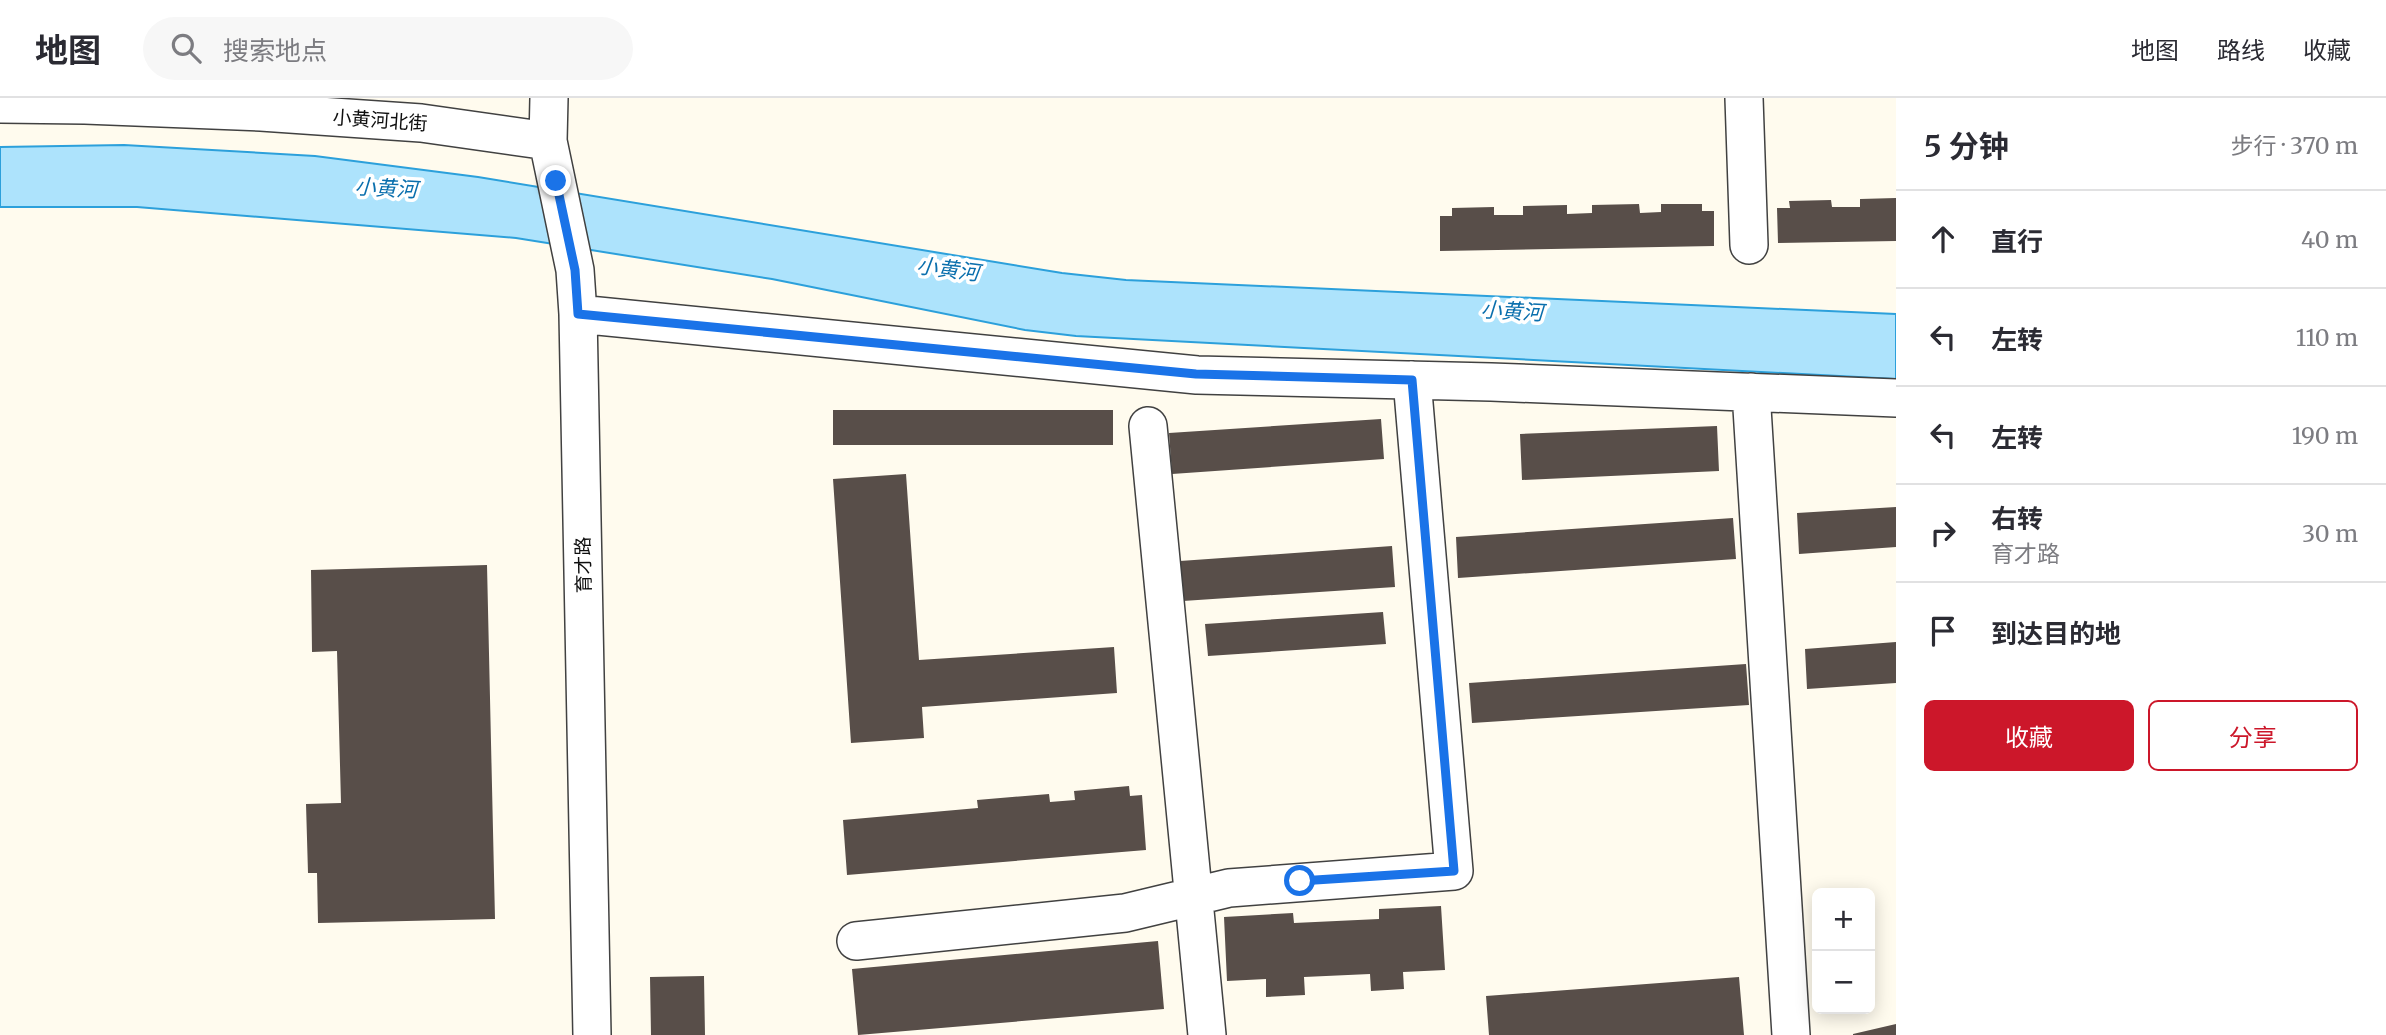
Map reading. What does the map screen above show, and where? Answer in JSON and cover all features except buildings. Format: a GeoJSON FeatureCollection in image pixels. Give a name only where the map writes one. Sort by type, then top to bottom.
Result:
{"type":"FeatureCollection","features":[{"type":"Feature","properties":{"kind":"street","name":"育才路"},"geometry":{"type":"LineString","coordinates":[[549,98],[548,141],[575,270],[578,314],[592,1035]]}},
{"type":"Feature","properties":{"kind":"street"},"geometry":{"type":"LineString","coordinates":[[1744,98],[1749,245]]}},
{"type":"Feature","properties":{"kind":"street","name":"小黄河北街"},"geometry":{"type":"LineString","coordinates":[[17,102],[261,112],[421,123],[548,141]]}},
{"type":"Feature","properties":{"kind":"street"},"geometry":{"type":"LineString","coordinates":[[578,314],[1196,374],[1896,398]]}},
{"type":"Feature","properties":{"kind":"street"},"geometry":{"type":"LineString","coordinates":[[856,941],[1125,913],[1229,888],[1454,871],[1412,380]]}},
{"type":"Feature","properties":{"kind":"street"},"geometry":{"type":"LineString","coordinates":[[1751,392],[1791,1035]]}},
{"type":"Feature","properties":{"kind":"street"},"geometry":{"type":"LineString","coordinates":[[1148,426],[1208,1035]]}},
{"type":"Feature","properties":{"kind":"water","name":"小黄河"},"geometry":{"type":"Polygon","coordinates":[[[124,145],[315,156],[478,177],[1062,273],[1126,280],[1896,314],[1896,379],[1076,336],[1025,330],[772,279],[516,238],[137,207],[0,207],[0,147],[124,145]]]}},
{"type":"Feature","properties":{"kind":"route"},"geometry":{"type":"LineString","coordinates":[[556,181],[575,270],[578,314],[1196,374],[1412,380],[1454,871],[1300,881]]}}]}
